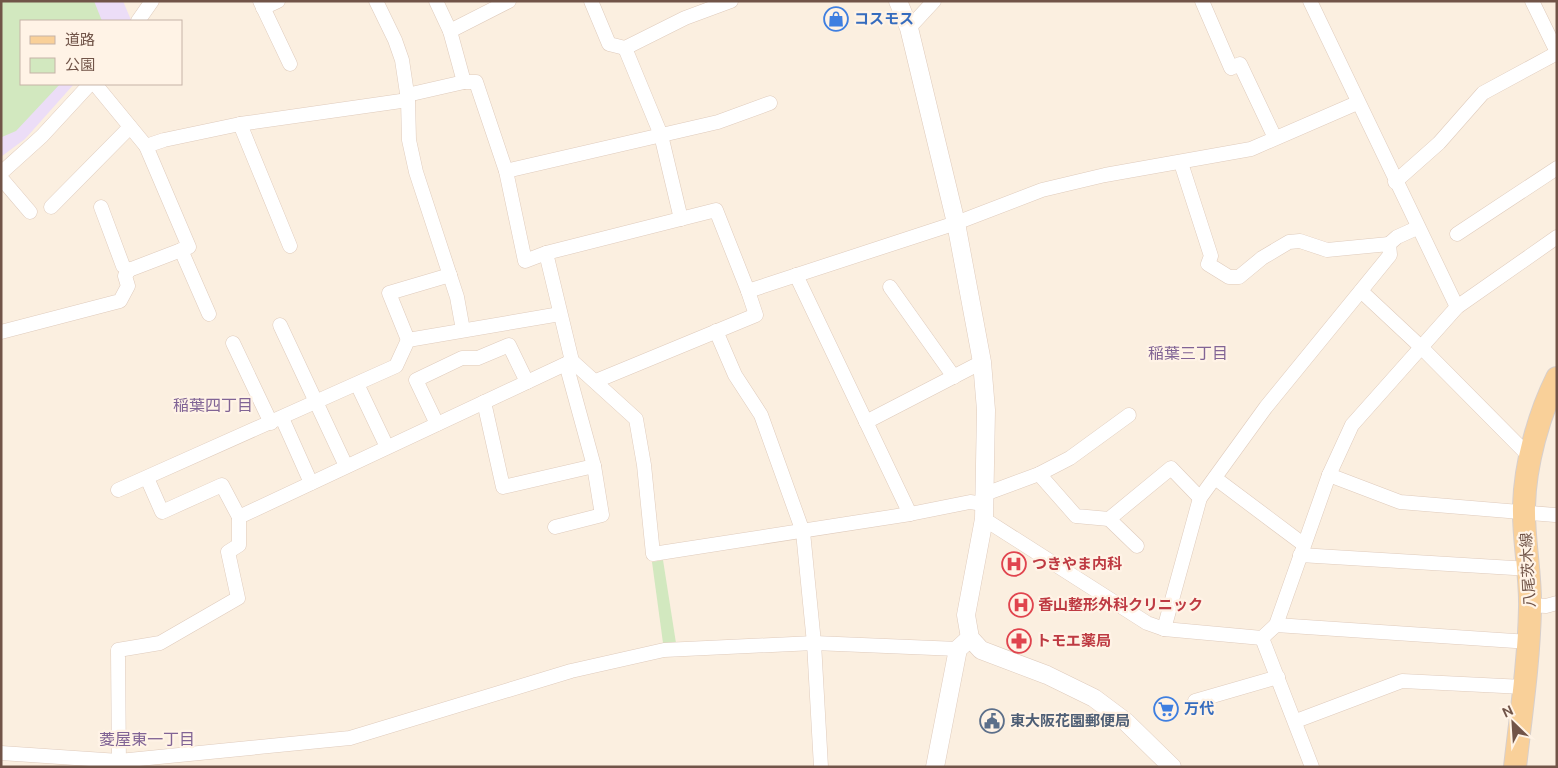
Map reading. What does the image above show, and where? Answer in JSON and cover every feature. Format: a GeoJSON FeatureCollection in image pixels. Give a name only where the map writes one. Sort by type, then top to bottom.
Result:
{"type":"FeatureCollection","features":[{"type":"Feature","properties":{"kind":"main road","name":"八尾茨木線"},"geometry":{"type":"LineString","coordinates":[[1515,767],[1529,642],[1529,569],[1525,513],[1531,458],[1541,410],[1557,378]]}},
{"type":"Feature","properties":{"kind":"street"},"geometry":{"type":"LineString","coordinates":[[139,20],[152,1]]}},
{"type":"Feature","properties":{"kind":"street"},"geometry":{"type":"LineString","coordinates":[[278,1],[261,5],[290,64]]}},
{"type":"Feature","properties":{"kind":"street"},"geometry":{"type":"LineString","coordinates":[[376,1],[397,47],[407,97],[409,140],[416,172],[457,297],[463,330]]}},
{"type":"Feature","properties":{"kind":"street"},"geometry":{"type":"LineString","coordinates":[[436,1],[450,31],[464,82]]}},
{"type":"Feature","properties":{"kind":"street"},"geometry":{"type":"LineString","coordinates":[[450,31],[509,1]]}},
{"type":"Feature","properties":{"kind":"street"},"geometry":{"type":"LineString","coordinates":[[591,1],[609,44],[625,48],[685,18],[731,1]]}},
{"type":"Feature","properties":{"kind":"street"},"geometry":{"type":"LineString","coordinates":[[898,1],[909,28],[956,223],[982,362],[986,410],[984,506],[966,615],[964,644],[935,767]]}},
{"type":"Feature","properties":{"kind":"street"},"geometry":{"type":"LineString","coordinates":[[909,28],[934,1]]}},
{"type":"Feature","properties":{"kind":"street"},"geometry":{"type":"LineString","coordinates":[[1202,1],[1231,68],[1240,64],[1275,138]]}},
{"type":"Feature","properties":{"kind":"street"},"geometry":{"type":"LineString","coordinates":[[1310,1],[1417,228],[1457,307]]}},
{"type":"Feature","properties":{"kind":"street"},"geometry":{"type":"LineString","coordinates":[[1395,182],[1439,143],[1482,93],[1557,53],[1532,1]]}},
{"type":"Feature","properties":{"kind":"street"},"geometry":{"type":"LineString","coordinates":[[625,48],[661,135],[681,219]]}},
{"type":"Feature","properties":{"kind":"street"},"geometry":{"type":"LineString","coordinates":[[146,146],[164,140],[240,124],[407,97],[464,82],[476,82],[506,171],[525,261],[546,253],[716,210],[756,315],[596,381]]}},
{"type":"Feature","properties":{"kind":"street"},"geometry":{"type":"LineString","coordinates":[[1,173],[42,136],[89,85]]}},
{"type":"Feature","properties":{"kind":"street"},"geometry":{"type":"LineString","coordinates":[[1,332],[120,301],[128,286],[125,276],[129,270],[189,247],[146,146],[96,85]]}},
{"type":"Feature","properties":{"kind":"street"},"geometry":{"type":"LineString","coordinates":[[506,171],[718,122],[770,103]]}},
{"type":"Feature","properties":{"kind":"street"},"geometry":{"type":"LineString","coordinates":[[748,291],[956,223],[1042,190],[1105,175],[1181,163],[1251,149],[1357,103]]}},
{"type":"Feature","properties":{"kind":"street"},"geometry":{"type":"LineString","coordinates":[[240,124],[290,246]]}},
{"type":"Feature","properties":{"kind":"street"},"geometry":{"type":"LineString","coordinates":[[51,207],[130,127]]}},
{"type":"Feature","properties":{"kind":"street"},"geometry":{"type":"LineString","coordinates":[[1181,163],[1212,256],[1208,264],[1229,277],[1239,276],[1262,258],[1289,242],[1300,241],[1327,250],[1388,244],[1397,237],[1417,228]]}},
{"type":"Feature","properties":{"kind":"street"},"geometry":{"type":"LineString","coordinates":[[1458,234],[1557,168]]}},
{"type":"Feature","properties":{"kind":"street"},"geometry":{"type":"LineString","coordinates":[[1,178],[30,212]]}},
{"type":"Feature","properties":{"kind":"street"},"geometry":{"type":"LineString","coordinates":[[101,207],[123,266],[129,270]]}},
{"type":"Feature","properties":{"kind":"street"},"geometry":{"type":"LineString","coordinates":[[569,362],[596,381],[636,419],[644,465],[653,554],[803,532],[970,502],[984,506],[1147,623],[1164,629],[1262,638],[1276,625],[1329,475],[1352,425],[1457,307],[1557,237]]}},
{"type":"Feature","properties":{"kind":"street"},"geometry":{"type":"LineString","coordinates":[[1164,629],[1200,498],[1266,407],[1390,255],[1388,244]]}},
{"type":"Feature","properties":{"kind":"street"},"geometry":{"type":"LineString","coordinates":[[181,250],[209,314]]}},
{"type":"Feature","properties":{"kind":"street"},"geometry":{"type":"LineString","coordinates":[[546,253],[569,362],[594,466],[602,515],[555,527]]}},
{"type":"Feature","properties":{"kind":"street"},"geometry":{"type":"LineString","coordinates":[[118,490],[396,366],[408,340],[389,293],[450,274]]}},
{"type":"Feature","properties":{"kind":"street"},"geometry":{"type":"LineString","coordinates":[[796,275],[910,514]]}},
{"type":"Feature","properties":{"kind":"street"},"geometry":{"type":"LineString","coordinates":[[890,287],[954,377]]}},
{"type":"Feature","properties":{"kind":"street"},"geometry":{"type":"LineString","coordinates":[[1361,291],[1422,348],[1531,458]]}},
{"type":"Feature","properties":{"kind":"street"},"geometry":{"type":"LineString","coordinates":[[408,340],[560,314]]}},
{"type":"Feature","properties":{"kind":"street"},"geometry":{"type":"LineString","coordinates":[[280,325],[346,466]]}},
{"type":"Feature","properties":{"kind":"street"},"geometry":{"type":"LineString","coordinates":[[716,330],[736,375],[761,415],[803,532],[814,643],[821,767]]}},
{"type":"Feature","properties":{"kind":"street"},"geometry":{"type":"LineString","coordinates":[[233,343],[311,483]]}},
{"type":"Feature","properties":{"kind":"street"},"geometry":{"type":"LineString","coordinates":[[437,424],[416,380],[462,358],[478,358],[509,345],[527,382]]}},
{"type":"Feature","properties":{"kind":"street"},"geometry":{"type":"LineString","coordinates":[[239,517],[569,362]]}},
{"type":"Feature","properties":{"kind":"street"},"geometry":{"type":"LineString","coordinates":[[866,422],[982,362]]}},
{"type":"Feature","properties":{"kind":"street"},"geometry":{"type":"LineString","coordinates":[[357,384],[387,447]]}},
{"type":"Feature","properties":{"kind":"street"},"geometry":{"type":"LineString","coordinates":[[484,402],[503,487],[594,466]]}},
{"type":"Feature","properties":{"kind":"street"},"geometry":{"type":"LineString","coordinates":[[984,506],[1070,458],[1129,415]]}},
{"type":"Feature","properties":{"kind":"street"},"geometry":{"type":"LineString","coordinates":[[1109,519],[1171,468],[1200,498]]}},
{"type":"Feature","properties":{"kind":"street"},"geometry":{"type":"LineString","coordinates":[[1039,474],[1076,516],[1109,519],[1138,546]]}},
{"type":"Feature","properties":{"kind":"street"},"geometry":{"type":"LineString","coordinates":[[1329,475],[1400,502],[1525,513],[1556,513]]}},
{"type":"Feature","properties":{"kind":"street"},"geometry":{"type":"LineString","coordinates":[[119,764],[118,650],[160,643],[238,598],[228,552],[239,545],[239,517],[222,485],[162,512],[147,478]]}},
{"type":"Feature","properties":{"kind":"street"},"geometry":{"type":"LineString","coordinates":[[1215,478],[1302,550],[1529,569]]}},
{"type":"Feature","properties":{"kind":"street"},"geometry":{"type":"LineString","coordinates":[[1530,605],[1546,606],[1557,603]]}},
{"type":"Feature","properties":{"kind":"street"},"geometry":{"type":"LineString","coordinates":[[1276,625],[1529,642]]}},
{"type":"Feature","properties":{"kind":"street"},"geometry":{"type":"LineString","coordinates":[[1262,638],[1296,721],[1312,767]]}},
{"type":"Feature","properties":{"kind":"street"},"geometry":{"type":"LineString","coordinates":[[1,752],[119,764],[350,738],[571,671],[664,650],[814,643],[964,644],[1047,675],[1094,698],[1126,722],[1172,767]]}},
{"type":"Feature","properties":{"kind":"street"},"geometry":{"type":"LineString","coordinates":[[1195,701],[1278,677]]}},
{"type":"Feature","properties":{"kind":"street"},"geometry":{"type":"LineString","coordinates":[[1296,721],[1402,682],[1524,687]]}},
{"type":"Feature","properties":{"kind":"shaded area"},"geometry":{"type":"Polygon","coordinates":[[[1,1],[123,1],[131,20],[20,20],[20,85],[73,85],[25,139],[2,156],[1,1]]]}},
{"type":"Feature","properties":{"kind":"green space"},"geometry":{"type":"Polygon","coordinates":[[[1,1],[94,1],[102,20],[20,20],[20,85],[59,85],[16,131],[2,137],[1,1]]]}},
{"type":"Feature","properties":{"kind":"green space"},"geometry":{"type":"Polygon","coordinates":[[[663,560],[676,643],[663,643],[652,562],[663,560]]]}},
{"type":"Feature","properties":{"kind":"place","name":"コスモス"},"geometry":{"type":"Point","coordinates":[836,19]}},
{"type":"Feature","properties":{"kind":"place","name":"つきやま内科"},"geometry":{"type":"Point","coordinates":[1014,564]}},
{"type":"Feature","properties":{"kind":"place","name":"香山整形外科クリニック"},"geometry":{"type":"Point","coordinates":[1021,605]}},
{"type":"Feature","properties":{"kind":"place","name":"トモエ薬局"},"geometry":{"type":"Point","coordinates":[1019,641]}},
{"type":"Feature","properties":{"kind":"place","name":"万代"},"geometry":{"type":"Point","coordinates":[1166,709]}},
{"type":"Feature","properties":{"kind":"place","name":"東大阪花園郵便局"},"geometry":{"type":"Point","coordinates":[992,721]}},
{"type":"Feature","properties":{"kind":"district","name":"稲葉三丁目"},"geometry":{"type":"Point","coordinates":[1188,353]}},
{"type":"Feature","properties":{"kind":"district","name":"稲葉四丁目"},"geometry":{"type":"Point","coordinates":[213,405]}},
{"type":"Feature","properties":{"kind":"district","name":"菱屋東一丁目"},"geometry":{"type":"Point","coordinates":[147,739]}}]}
